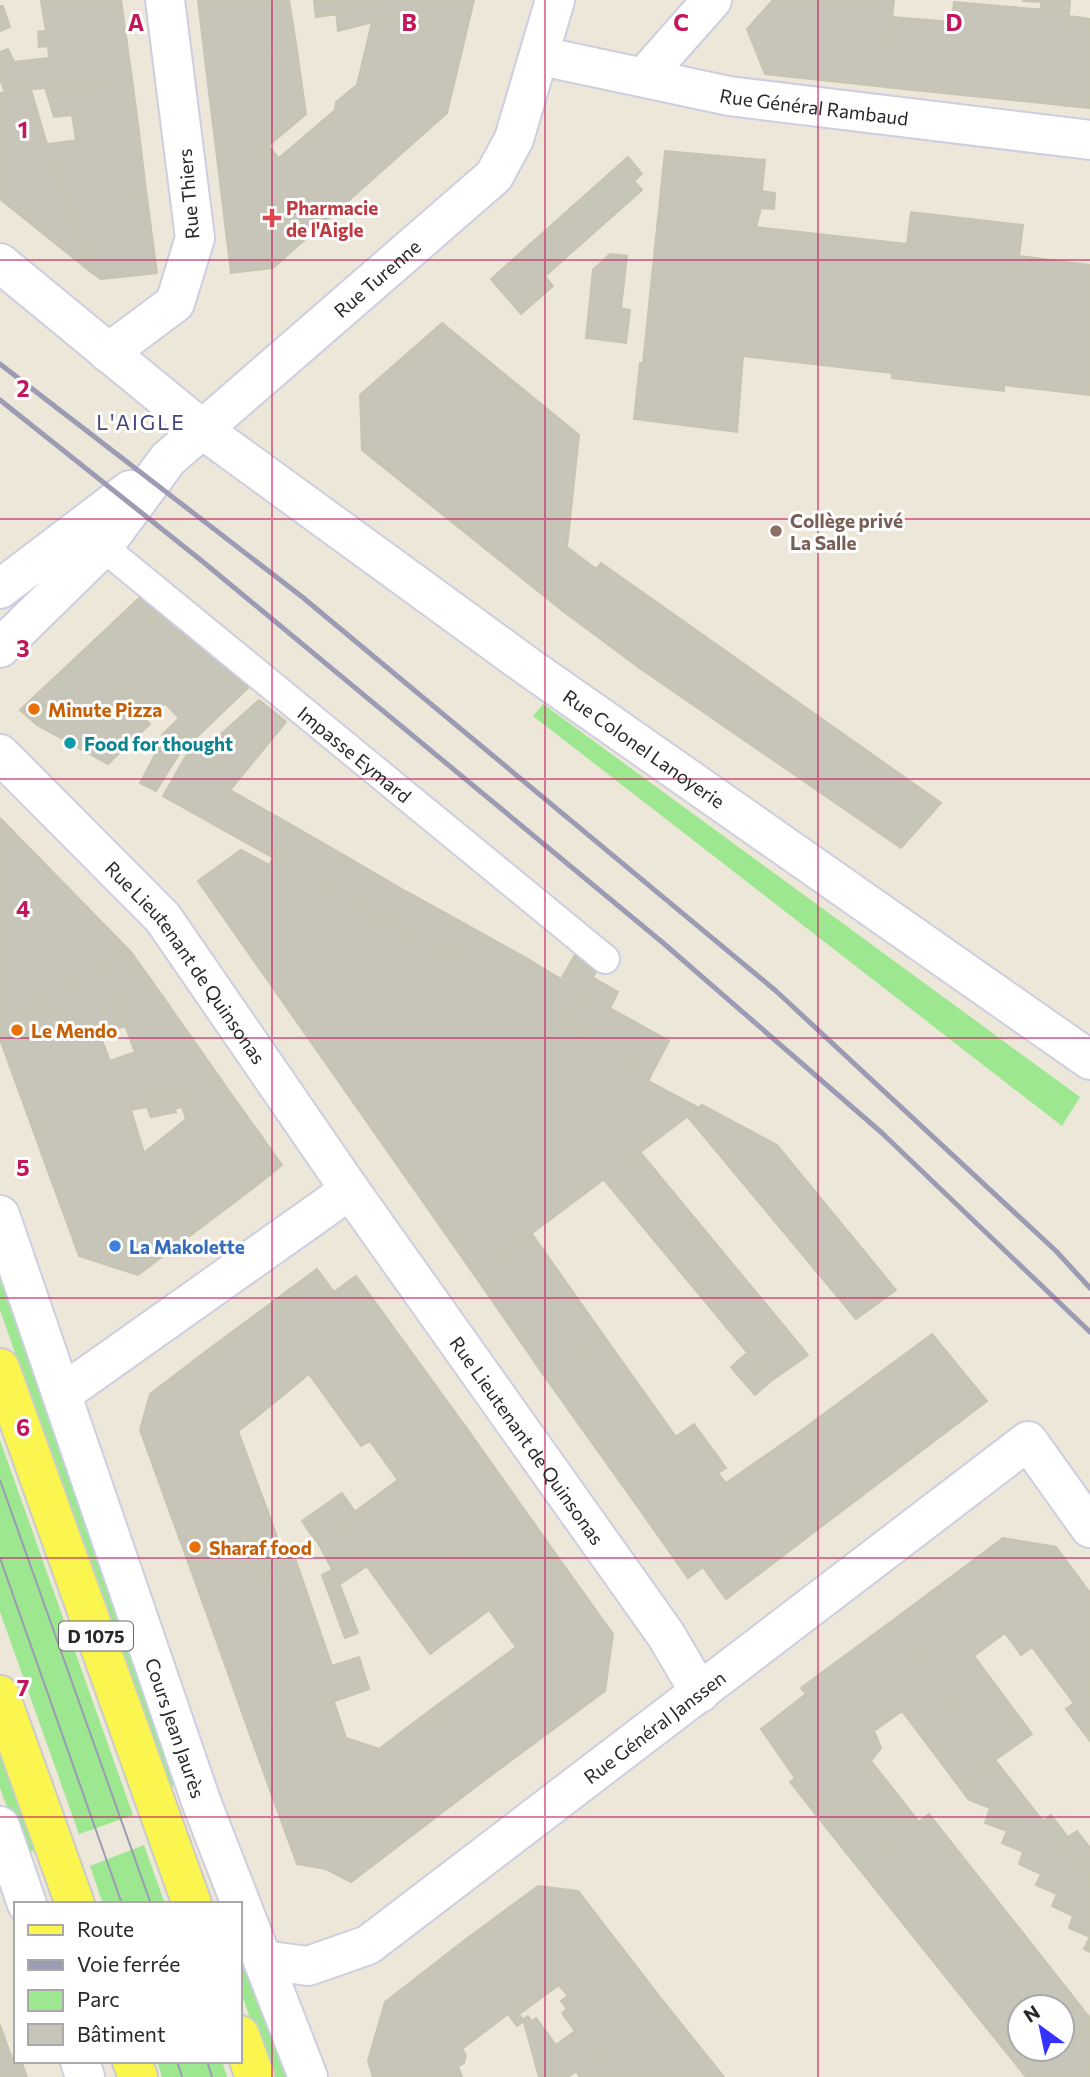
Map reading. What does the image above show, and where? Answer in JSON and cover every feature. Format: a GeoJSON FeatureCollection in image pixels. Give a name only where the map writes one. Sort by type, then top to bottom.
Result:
{"type":"FeatureCollection","features":[{"type":"Feature","properties":{"kind":"main road","name":"D 1075"},"geometry":{"type":"LineString","coordinates":[[0,1368],[191,1902]]}},
{"type":"Feature","properties":{"kind":"main road"},"geometry":{"type":"LineString","coordinates":[[0,1695],[74,1902]]}},
{"type":"Feature","properties":{"kind":"main road"},"geometry":{"type":"LineString","coordinates":[[242,2041],[255,2077]]}},
{"type":"Feature","properties":{"kind":"street","name":"Rue Thiers"},"geometry":{"type":"LineString","coordinates":[[108,353],[175,303],[195,238],[165,0]]}},
{"type":"Feature","properties":{"kind":"street","name":"Rue Turenne"},"geometry":{"type":"LineString","coordinates":[[0,589],[162,466],[494,176],[514,139],[541,56],[555,0]]}},
{"type":"Feature","properties":{"kind":"street"},"geometry":{"type":"LineString","coordinates":[[644,77],[712,0]]}},
{"type":"Feature","properties":{"kind":"street","name":"Rue Général Rambaud"},"geometry":{"type":"LineString","coordinates":[[541,56],[729,96],[1090,141]]}},
{"type":"Feature","properties":{"kind":"street","name":"Rue Colonel Lanoyerie"},"geometry":{"type":"LineString","coordinates":[[0,263],[203,430],[541,676],[1090,1060]]}},
{"type":"Feature","properties":{"kind":"street","name":"Rue Turenne"},"geometry":{"type":"LineString","coordinates":[[0,648],[103,547],[162,466]]}},
{"type":"Feature","properties":{"kind":"street","name":"Rue Lieutenant de Quinsonas"},"geometry":{"type":"LineString","coordinates":[[0,754],[163,918],[350,1190],[666,1635],[700,1693]]}},
{"type":"Feature","properties":{"kind":"street"},"geometry":{"type":"LineString","coordinates":[[62,1394],[350,1190]]}},
{"type":"Feature","properties":{"kind":"street","name":"Cours Jean Jaurès"},"geometry":{"type":"LineString","coordinates":[[0,1215],[201,1801],[241,1902]]}},
{"type":"Feature","properties":{"kind":"street","name":"Rue Général Janssen"},"geometry":{"type":"LineString","coordinates":[[263,1959],[308,1966],[368,1945],[1028,1441],[1090,1528]]}},
{"type":"Feature","properties":{"kind":"street"},"geometry":{"type":"LineString","coordinates":[[0,1826],[26,1902]]}},
{"type":"Feature","properties":{"kind":"street","name":"Cours Jean Jaurès"},"geometry":{"type":"LineString","coordinates":[[242,1905],[308,2077]]}},
{"type":"Feature","properties":{"kind":"lane","name":"Impasse Eymard"},"geometry":{"type":"LineString","coordinates":[[103,547],[605,959]]}},
{"type":"Feature","properties":{"kind":"green space"},"geometry":{"type":"Polygon","coordinates":[[[543,704],[1080,1097],[1062,1126],[533,716],[543,704]]]}},
{"type":"Feature","properties":{"kind":"green space"},"geometry":{"type":"Polygon","coordinates":[[[0,1257],[185,1781],[168,1788],[0,1310],[0,1257]]]}},
{"type":"Feature","properties":{"kind":"green space"},"geometry":{"type":"Polygon","coordinates":[[[0,1440],[133,1815],[79,1834],[0,1612],[0,1440]]]}},
{"type":"Feature","properties":{"kind":"green space"},"geometry":{"type":"Polygon","coordinates":[[[0,1741],[39,1849],[24,1854],[0,1788],[0,1741]]]}},
{"type":"Feature","properties":{"kind":"green space"},"geometry":{"type":"Polygon","coordinates":[[[144,1845],[164,1902],[102,1902],[90,1866],[144,1845]]]}},
{"type":"Feature","properties":{"kind":"green space"},"geometry":{"type":"Polygon","coordinates":[[[242,1939],[291,2077],[270,2077],[242,1995],[242,1939]]]}},
{"type":"Feature","properties":{"kind":"green space"},"geometry":{"type":"Polygon","coordinates":[[[158,2063],[223,2063],[227,2077],[162,2077],[158,2063]]]}},
{"type":"Feature","properties":{"kind":"building"},"geometry":{"type":"Polygon","coordinates":[[[121,0],[132,79],[5,92],[0,79],[0,52],[8,49],[14,62],[49,58],[48,46],[39,47],[38,32],[46,31],[41,1],[121,0]]]}},
{"type":"Feature","properties":{"kind":"building"},"geometry":{"type":"Polygon","coordinates":[[[198,0],[289,0],[296,44],[206,68],[198,0]]]}},
{"type":"Feature","properties":{"kind":"building"},"geometry":{"type":"Polygon","coordinates":[[[314,0],[335,0],[337,14],[316,17],[314,0]]]}},
{"type":"Feature","properties":{"kind":"building"},"geometry":{"type":"Polygon","coordinates":[[[335,0],[460,0],[338,31],[335,0]]]}},
{"type":"Feature","properties":{"kind":"building"},"geometry":{"type":"Polygon","coordinates":[[[460,0],[474,0],[447,113],[273,268],[231,273],[217,157],[268,146],[279,158],[335,110],[336,102],[357,85],[372,22],[460,0]]]}},
{"type":"Feature","properties":{"kind":"building"},"geometry":{"type":"Polygon","coordinates":[[[773,0],[894,0],[885,87],[765,74],[747,29],[773,0]]]}},
{"type":"Feature","properties":{"kind":"building"},"geometry":{"type":"Polygon","coordinates":[[[1070,0],[1069,12],[1041,10],[1041,2],[1022,1],[1070,0]]]}},
{"type":"Feature","properties":{"kind":"building"},"geometry":{"type":"Polygon","coordinates":[[[954,2],[1069,12],[1060,105],[885,87],[893,17],[952,22],[954,2]]]}},
{"type":"Feature","properties":{"kind":"building"},"geometry":{"type":"Polygon","coordinates":[[[0,6],[3,6],[10,27],[0,31],[0,6]]]}},
{"type":"Feature","properties":{"kind":"building"},"geometry":{"type":"Polygon","coordinates":[[[1069,16],[1090,19],[1090,108],[1060,105],[1069,16]]]}},
{"type":"Feature","properties":{"kind":"building"},"geometry":{"type":"Polygon","coordinates":[[[296,44],[306,114],[268,146],[217,157],[206,68],[296,44]]]}},
{"type":"Feature","properties":{"kind":"building"},"geometry":{"type":"Polygon","coordinates":[[[132,79],[139,132],[76,140],[72,115],[54,117],[45,87],[132,79]]]}},
{"type":"Feature","properties":{"kind":"building"},"geometry":{"type":"Polygon","coordinates":[[[31,90],[91,272],[0,199],[0,93],[31,90]]]}},
{"type":"Feature","properties":{"kind":"building"},"geometry":{"type":"Polygon","coordinates":[[[139,132],[146,191],[68,201],[47,144],[139,132]]]}},
{"type":"Feature","properties":{"kind":"building"},"geometry":{"type":"Polygon","coordinates":[[[665,151],[765,160],[762,191],[775,193],[774,209],[761,208],[756,227],[907,244],[911,212],[1023,225],[1019,256],[1090,265],[1090,395],[1004,385],[1004,391],[892,378],[892,373],[743,356],[737,432],[634,419],[640,363],[643,363],[665,151]]]}},
{"type":"Feature","properties":{"kind":"building"},"geometry":{"type":"Polygon","coordinates":[[[628,157],[642,174],[634,181],[642,190],[545,276],[553,286],[521,314],[491,279],[628,157]]]}},
{"type":"Feature","properties":{"kind":"building"},"geometry":{"type":"Polygon","coordinates":[[[146,191],[157,273],[101,279],[91,272],[68,201],[146,191]]]}},
{"type":"Feature","properties":{"kind":"building"},"geometry":{"type":"Polygon","coordinates":[[[610,254],[627,256],[621,308],[630,310],[626,343],[586,338],[593,270],[610,254]]]}},
{"type":"Feature","properties":{"kind":"building"},"geometry":{"type":"Polygon","coordinates":[[[442,323],[579,435],[567,547],[596,569],[563,611],[362,450],[360,395],[442,323]]]}},
{"type":"Feature","properties":{"kind":"building"},"geometry":{"type":"Polygon","coordinates":[[[601,563],[941,803],[901,848],[638,667],[563,611],[601,563]]]}},
{"type":"Feature","properties":{"kind":"building"},"geometry":{"type":"Polygon","coordinates":[[[141,596],[251,685],[179,754],[162,735],[179,718],[165,703],[147,720],[85,649],[141,596]]]}},
{"type":"Feature","properties":{"kind":"building"},"geometry":{"type":"Polygon","coordinates":[[[85,649],[150,724],[108,764],[37,725],[20,710],[85,649]]]}},
{"type":"Feature","properties":{"kind":"building"},"geometry":{"type":"Polygon","coordinates":[[[259,700],[286,722],[230,790],[290,824],[270,856],[163,796],[190,749],[199,754],[259,700]]]}},
{"type":"Feature","properties":{"kind":"building"},"geometry":{"type":"Polygon","coordinates":[[[164,738],[179,754],[156,791],[140,783],[164,738]]]}},
{"type":"Feature","properties":{"kind":"building"},"geometry":{"type":"Polygon","coordinates":[[[0,818],[131,952],[0,1021],[0,818]]]}},
{"type":"Feature","properties":{"kind":"building"},"geometry":{"type":"Polygon","coordinates":[[[290,824],[349,858],[330,890],[270,856],[290,824]]]}},
{"type":"Feature","properties":{"kind":"building"},"geometry":{"type":"Polygon","coordinates":[[[241,850],[269,865],[273,858],[652,1073],[648,1081],[699,1108],[475,1276],[198,881],[241,850]]]}},
{"type":"Feature","properties":{"kind":"building"},"geometry":{"type":"Polygon","coordinates":[[[349,858],[407,892],[389,925],[330,890],[349,858]]]}},
{"type":"Feature","properties":{"kind":"building"},"geometry":{"type":"Polygon","coordinates":[[[407,892],[467,925],[449,958],[389,925],[407,892]]]}},
{"type":"Feature","properties":{"kind":"building"},"geometry":{"type":"Polygon","coordinates":[[[467,925],[526,958],[510,992],[449,958],[467,925]]]}},
{"type":"Feature","properties":{"kind":"building"},"geometry":{"type":"Polygon","coordinates":[[[131,952],[141,966],[110,984],[104,968],[131,952]]]}},
{"type":"Feature","properties":{"kind":"building"},"geometry":{"type":"Polygon","coordinates":[[[576,953],[599,966],[567,1025],[510,992],[526,958],[561,979],[576,953]]]}},
{"type":"Feature","properties":{"kind":"building"},"geometry":{"type":"Polygon","coordinates":[[[141,966],[154,984],[116,1000],[110,984],[141,966]]]}},
{"type":"Feature","properties":{"kind":"building"},"geometry":{"type":"Polygon","coordinates":[[[104,968],[126,1026],[100,1035],[110,1061],[135,1052],[152,1099],[33,1130],[0,1039],[0,1021],[104,968]]]}},
{"type":"Feature","properties":{"kind":"building"},"geometry":{"type":"Polygon","coordinates":[[[592,977],[618,992],[610,1008],[669,1041],[652,1073],[567,1025],[592,977]]]}},
{"type":"Feature","properties":{"kind":"building"},"geometry":{"type":"Polygon","coordinates":[[[154,984],[222,1081],[152,1099],[116,1000],[154,984]]]}},
{"type":"Feature","properties":{"kind":"building"},"geometry":{"type":"Polygon","coordinates":[[[222,1081],[282,1165],[252,1189],[182,1091],[222,1081]]]}},
{"type":"Feature","properties":{"kind":"building"},"geometry":{"type":"Polygon","coordinates":[[[182,1091],[252,1189],[138,1275],[79,1256],[33,1130],[182,1091]],[[147,1107],[131,1110],[144,1153],[186,1119],[182,1107],[174,1109],[176,1112],[151,1117],[147,1107]]]}},
{"type":"Feature","properties":{"kind":"building"},"geometry":{"type":"Polygon","coordinates":[[[702,1105],[777,1145],[896,1290],[856,1319],[688,1117],[702,1105]]]}},
{"type":"Feature","properties":{"kind":"building"},"geometry":{"type":"Polygon","coordinates":[[[640,1152],[808,1355],[771,1381],[604,1180],[640,1152]]]}},
{"type":"Feature","properties":{"kind":"building"},"geometry":{"type":"Polygon","coordinates":[[[532,1234],[604,1336],[545,1377],[475,1276],[532,1234]]]}},
{"type":"Feature","properties":{"kind":"building"},"geometry":{"type":"Polygon","coordinates":[[[317,1269],[334,1292],[356,1276],[468,1430],[398,1480],[370,1441],[361,1446],[309,1374],[254,1419],[205,1352],[317,1269]]]}},
{"type":"Feature","properties":{"kind":"building"},"geometry":{"type":"Polygon","coordinates":[[[932,1334],[987,1401],[855,1501],[802,1430],[932,1334]]]}},
{"type":"Feature","properties":{"kind":"building"},"geometry":{"type":"Polygon","coordinates":[[[604,1336],[676,1437],[618,1479],[545,1377],[604,1336]]]}},
{"type":"Feature","properties":{"kind":"building"},"geometry":{"type":"Polygon","coordinates":[[[205,1352],[254,1419],[238,1431],[286,1561],[208,1617],[140,1430],[150,1394],[205,1352]]]}},
{"type":"Feature","properties":{"kind":"building"},"geometry":{"type":"Polygon","coordinates":[[[747,1353],[771,1381],[755,1395],[731,1367],[747,1353]]]}},
{"type":"Feature","properties":{"kind":"building"},"geometry":{"type":"Polygon","coordinates":[[[694,1424],[726,1468],[718,1473],[726,1483],[802,1430],[855,1501],[726,1599],[703,1567],[688,1578],[618,1479],[694,1424]]]}},
{"type":"Feature","properties":{"kind":"building"},"geometry":{"type":"Polygon","coordinates":[[[468,1430],[560,1560],[489,1610],[398,1480],[468,1430]]]}},
{"type":"Feature","properties":{"kind":"building"},"geometry":{"type":"Polygon","coordinates":[[[398,1480],[489,1610],[430,1654],[337,1525],[398,1480]]]}},
{"type":"Feature","properties":{"kind":"building"},"geometry":{"type":"Polygon","coordinates":[[[342,1493],[355,1512],[315,1540],[302,1521],[342,1493]]]}},
{"type":"Feature","properties":{"kind":"building"},"geometry":{"type":"Polygon","coordinates":[[[337,1525],[367,1566],[340,1584],[316,1539],[337,1525]]]}},
{"type":"Feature","properties":{"kind":"building"},"geometry":{"type":"Polygon","coordinates":[[[1003,1538],[1056,1547],[1090,1593],[1090,1691],[1074,1703],[1032,1647],[1021,1655],[1005,1633],[974,1656],[1032,1734],[995,1760],[892,1621],[1003,1538]]]}},
{"type":"Feature","properties":{"kind":"building"},"geometry":{"type":"Polygon","coordinates":[[[294,1555],[332,1666],[359,1657],[369,1689],[249,1732],[208,1617],[294,1555]]]}},
{"type":"Feature","properties":{"kind":"building"},"geometry":{"type":"Polygon","coordinates":[[[560,1560],[613,1634],[605,1691],[486,1779],[432,1709],[516,1647],[489,1610],[560,1560]]]}},
{"type":"Feature","properties":{"kind":"building"},"geometry":{"type":"Polygon","coordinates":[[[334,1569],[358,1633],[345,1638],[322,1575],[334,1569]]]}},
{"type":"Feature","properties":{"kind":"building"},"geometry":{"type":"Polygon","coordinates":[[[892,1621],[995,1760],[960,1788],[902,1711],[874,1731],[881,1748],[871,1761],[919,1822],[860,1870],[790,1782],[795,1778],[761,1729],[806,1694],[801,1688],[892,1621]]]}},
{"type":"Feature","properties":{"kind":"building"},"geometry":{"type":"Polygon","coordinates":[[[1090,1691],[1090,1741],[1066,1709],[1090,1691]]]}},
{"type":"Feature","properties":{"kind":"building"},"geometry":{"type":"Polygon","coordinates":[[[334,1702],[346,1738],[379,1749],[432,1709],[486,1779],[351,1882],[326,1869],[297,1864],[249,1732],[334,1702]]]}},
{"type":"Feature","properties":{"kind":"building"},"geometry":{"type":"Polygon","coordinates":[[[995,1760],[1090,1881],[1090,1937],[1069,1928],[1073,1916],[1052,1906],[1057,1894],[1036,1885],[1041,1874],[1019,1864],[1023,1852],[1002,1843],[1007,1831],[985,1823],[990,1808],[969,1800],[960,1788],[995,1760]]]}},
{"type":"Feature","properties":{"kind":"building"},"geometry":{"type":"Polygon","coordinates":[[[929,1814],[1070,1993],[1006,1993],[1006,2052],[860,1870],[929,1814]]]}},
{"type":"Feature","properties":{"kind":"building"},"geometry":{"type":"Polygon","coordinates":[[[1051,1815],[1068,1837],[1077,1831],[1090,1848],[1090,1880],[1043,1821],[1051,1815]]]}},
{"type":"Feature","properties":{"kind":"building"},"geometry":{"type":"Polygon","coordinates":[[[538,1886],[578,1891],[663,2001],[568,2077],[539,2077],[523,2019],[528,2016],[532,2021],[536,2018],[556,2045],[575,2031],[562,2013],[567,2009],[561,2001],[568,1996],[559,1985],[519,2014],[465,1940],[538,1886]]]}},
{"type":"Feature","properties":{"kind":"building"},"geometry":{"type":"Polygon","coordinates":[[[1090,1937],[1090,1952],[1084,1949],[1090,1937]]]}},
{"type":"Feature","properties":{"kind":"building"},"geometry":{"type":"Polygon","coordinates":[[[465,1940],[524,2021],[517,2026],[508,2014],[462,2049],[466,2055],[464,2063],[458,2066],[462,2077],[373,2077],[368,2061],[385,2002],[465,1940]]]}},
{"type":"Feature","properties":{"kind":"building"},"geometry":{"type":"Polygon","coordinates":[[[1076,2000],[1090,2018],[1090,2026],[1076,2037],[1076,2000]]]}},
{"type":"Feature","properties":{"kind":"building"},"geometry":{"type":"Polygon","coordinates":[[[663,2001],[724,2077],[612,2077],[594,2056],[663,2001]]]}},
{"type":"Feature","properties":{"kind":"building"},"geometry":{"type":"Polygon","coordinates":[[[0,2025],[11,2056],[14,2055],[14,2063],[22,2063],[27,2077],[0,2077],[0,2025]]]}},
{"type":"Feature","properties":{"kind":"building"},"geometry":{"type":"Polygon","coordinates":[[[1090,2026],[1090,2077],[1026,2077],[1044,2063],[1076,2063],[1076,2038],[1090,2026]]]}},
{"type":"Feature","properties":{"kind":"building"},"geometry":{"type":"Polygon","coordinates":[[[594,2056],[612,2077],[580,2077],[576,2071],[594,2056]]]}},
{"type":"Feature","properties":{"kind":"building"},"geometry":{"type":"Polygon","coordinates":[[[1015,2063],[1044,2063],[1026,2077],[1015,2063]]]}},
{"type":"Feature","properties":{"kind":"tram line"},"geometry":{"type":"LineString","coordinates":[[0,1480],[150,1902]]}},
{"type":"Feature","properties":{"kind":"tram line"},"geometry":{"type":"LineString","coordinates":[[0,1558],[121,1902]]}},
{"type":"Feature","properties":{"kind":"tram line"},"geometry":{"type":"LineString","coordinates":[[178,2063],[182,2077]]}},
{"type":"Feature","properties":{"kind":"tram line"},"geometry":{"type":"LineString","coordinates":[[208,2063],[212,2077]]}},
{"type":"Feature","properties":{"kind":"railway"},"geometry":{"type":"LineString","coordinates":[[0,364],[301,596],[776,991],[1056,1251],[1090,1288]]}},
{"type":"Feature","properties":{"kind":"railway"},"geometry":{"type":"LineString","coordinates":[[0,400],[202,561],[662,942],[882,1133],[1090,1332]]}},
{"type":"Feature","properties":{"kind":"place","name":"Pharmacie de l'Aigle"},"geometry":{"type":"Point","coordinates":[272,218]}},
{"type":"Feature","properties":{"kind":"place","name":"Collège privé La Salle"},"geometry":{"type":"Point","coordinates":[776,531]}},
{"type":"Feature","properties":{"kind":"place","name":"Minute Pizza"},"geometry":{"type":"Point","coordinates":[34,709]}},
{"type":"Feature","properties":{"kind":"place","name":"Food for thought"},"geometry":{"type":"Point","coordinates":[70,743]}},
{"type":"Feature","properties":{"kind":"place","name":"Le Mendo"},"geometry":{"type":"Point","coordinates":[17,1030]}},
{"type":"Feature","properties":{"kind":"place","name":"La Makolette"},"geometry":{"type":"Point","coordinates":[115,1246]}},
{"type":"Feature","properties":{"kind":"place","name":"Sharaf food"},"geometry":{"type":"Point","coordinates":[195,1547]}},
{"type":"Feature","properties":{"kind":"district","name":"L'AIGLE"},"geometry":{"type":"Point","coordinates":[141,421]}}]}
